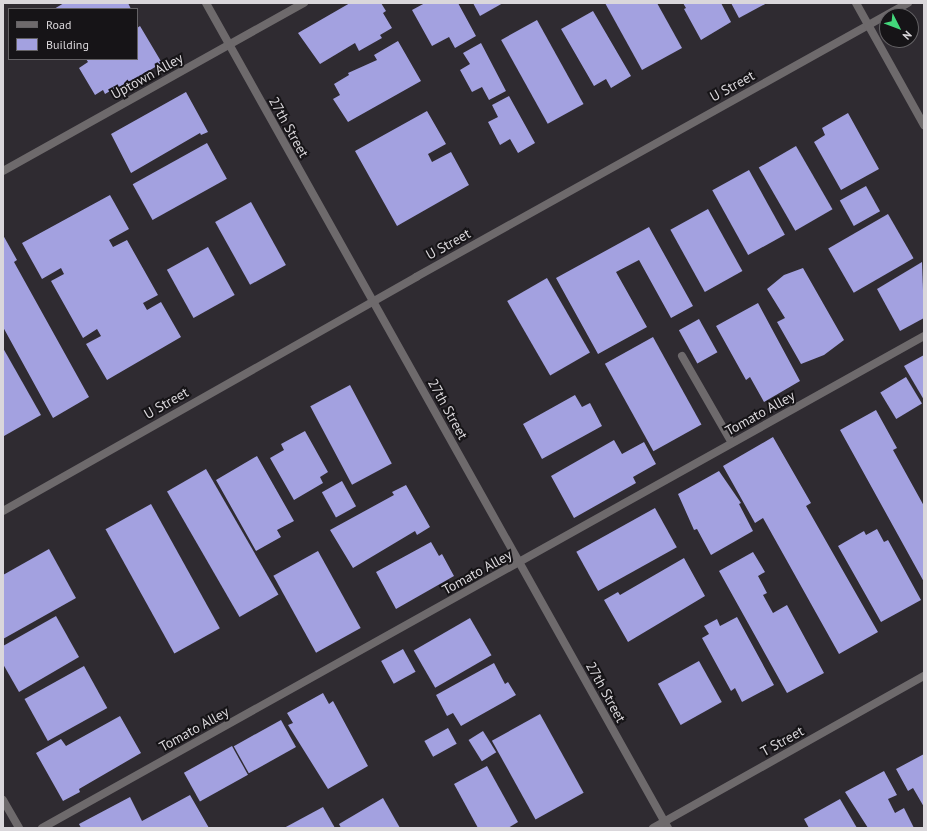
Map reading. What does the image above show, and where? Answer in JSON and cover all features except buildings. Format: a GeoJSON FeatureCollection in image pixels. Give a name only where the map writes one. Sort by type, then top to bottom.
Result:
{"type":"FeatureCollection","features":[{"type":"Feature","properties":{"kind":"street","name":"27th Street"},"geometry":{"type":"LineString","coordinates":[[206,3],[666,825]]}},
{"type":"Feature","properties":{"kind":"street","name":"Uptown Alley"},"geometry":{"type":"LineString","coordinates":[[3,171],[304,3]]}},
{"type":"Feature","properties":{"kind":"street"},"geometry":{"type":"LineString","coordinates":[[856,3],[924,125]]}},
{"type":"Feature","properties":{"kind":"street","name":"U Street"},"geometry":{"type":"LineString","coordinates":[[3,511],[372,302],[908,3]]}},
{"type":"Feature","properties":{"kind":"street","name":"Tomato Alley"},"geometry":{"type":"LineString","coordinates":[[42,828],[520,563],[924,336]]}},
{"type":"Feature","properties":{"kind":"street"},"geometry":{"type":"LineString","coordinates":[[682,356],[732,443]]}},
{"type":"Feature","properties":{"kind":"street","name":"T Street"},"geometry":{"type":"LineString","coordinates":[[653,828],[666,825],[924,676]]}},
{"type":"Feature","properties":{"kind":"street"},"geometry":{"type":"LineString","coordinates":[[3,800],[19,828]]}}]}
